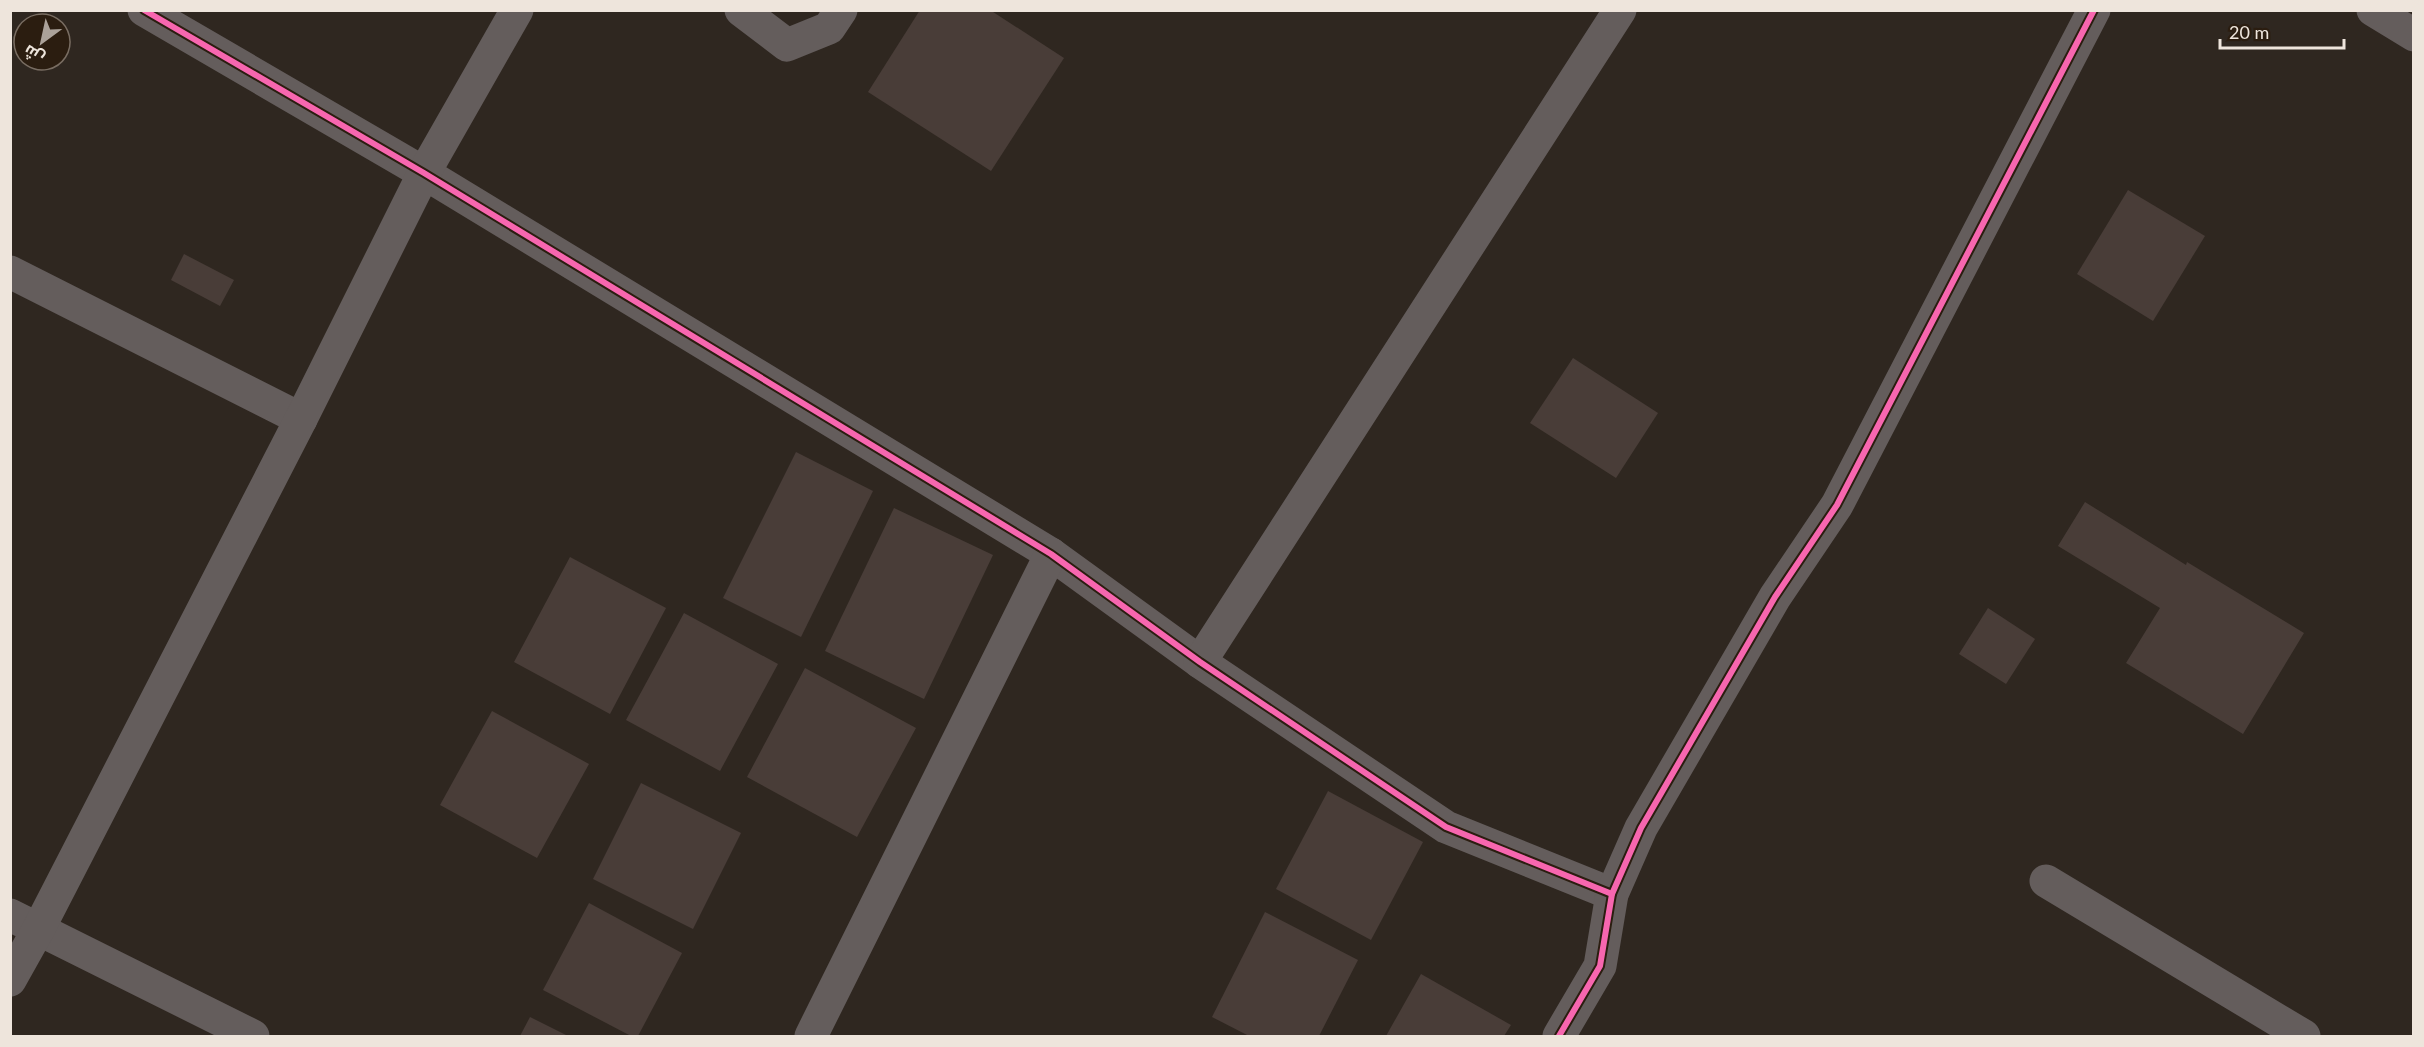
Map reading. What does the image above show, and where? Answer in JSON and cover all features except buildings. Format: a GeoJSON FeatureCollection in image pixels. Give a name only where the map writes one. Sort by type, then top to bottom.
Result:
{"type":"FeatureCollection","features":[{"type":"Feature","properties":{"kind":"street"},"geometry":{"type":"LineString","coordinates":[[144,10],[424,173],[1051,554],[1200,662],[1446,827],[1612,894]]}},
{"type":"Feature","properties":{"kind":"street"},"geometry":{"type":"LineString","coordinates":[[10,980],[24,923],[301,419],[424,173],[517,10]]}},
{"type":"Feature","properties":{"kind":"street"},"geometry":{"type":"LineString","coordinates":[[741,10],[787,45],[830,28],[841,10]]}},
{"type":"Feature","properties":{"kind":"street"},"geometry":{"type":"LineString","coordinates":[[1200,662],[1620,10]]}},
{"type":"Feature","properties":{"kind":"street"},"geometry":{"type":"LineString","coordinates":[[1559,1036],[1600,966],[1612,894],[1641,828],[1774,597],[1837,505],[2094,10]]}},
{"type":"Feature","properties":{"kind":"street"},"geometry":{"type":"LineString","coordinates":[[2373,10],[2414,35]]}},
{"type":"Feature","properties":{"kind":"street"},"geometry":{"type":"LineString","coordinates":[[10,272],[301,419]]}},
{"type":"Feature","properties":{"kind":"street"},"geometry":{"type":"LineString","coordinates":[[811,1036],[1051,554]]}},
{"type":"Feature","properties":{"kind":"street"},"geometry":{"type":"LineString","coordinates":[[2046,881],[2304,1036]]}},
{"type":"Feature","properties":{"kind":"street"},"geometry":{"type":"LineString","coordinates":[[24,923],[253,1036]]}},
{"type":"Feature","properties":{"kind":"cycle path"},"geometry":{"type":"LineString","coordinates":[[144,10],[424,173],[1051,554],[1200,662],[1446,827],[1612,894]]}},
{"type":"Feature","properties":{"kind":"cycle path"},"geometry":{"type":"LineString","coordinates":[[1559,1036],[1600,966],[1612,894],[1641,828],[1775,597],[1837,505],[2094,10]]}}]}
